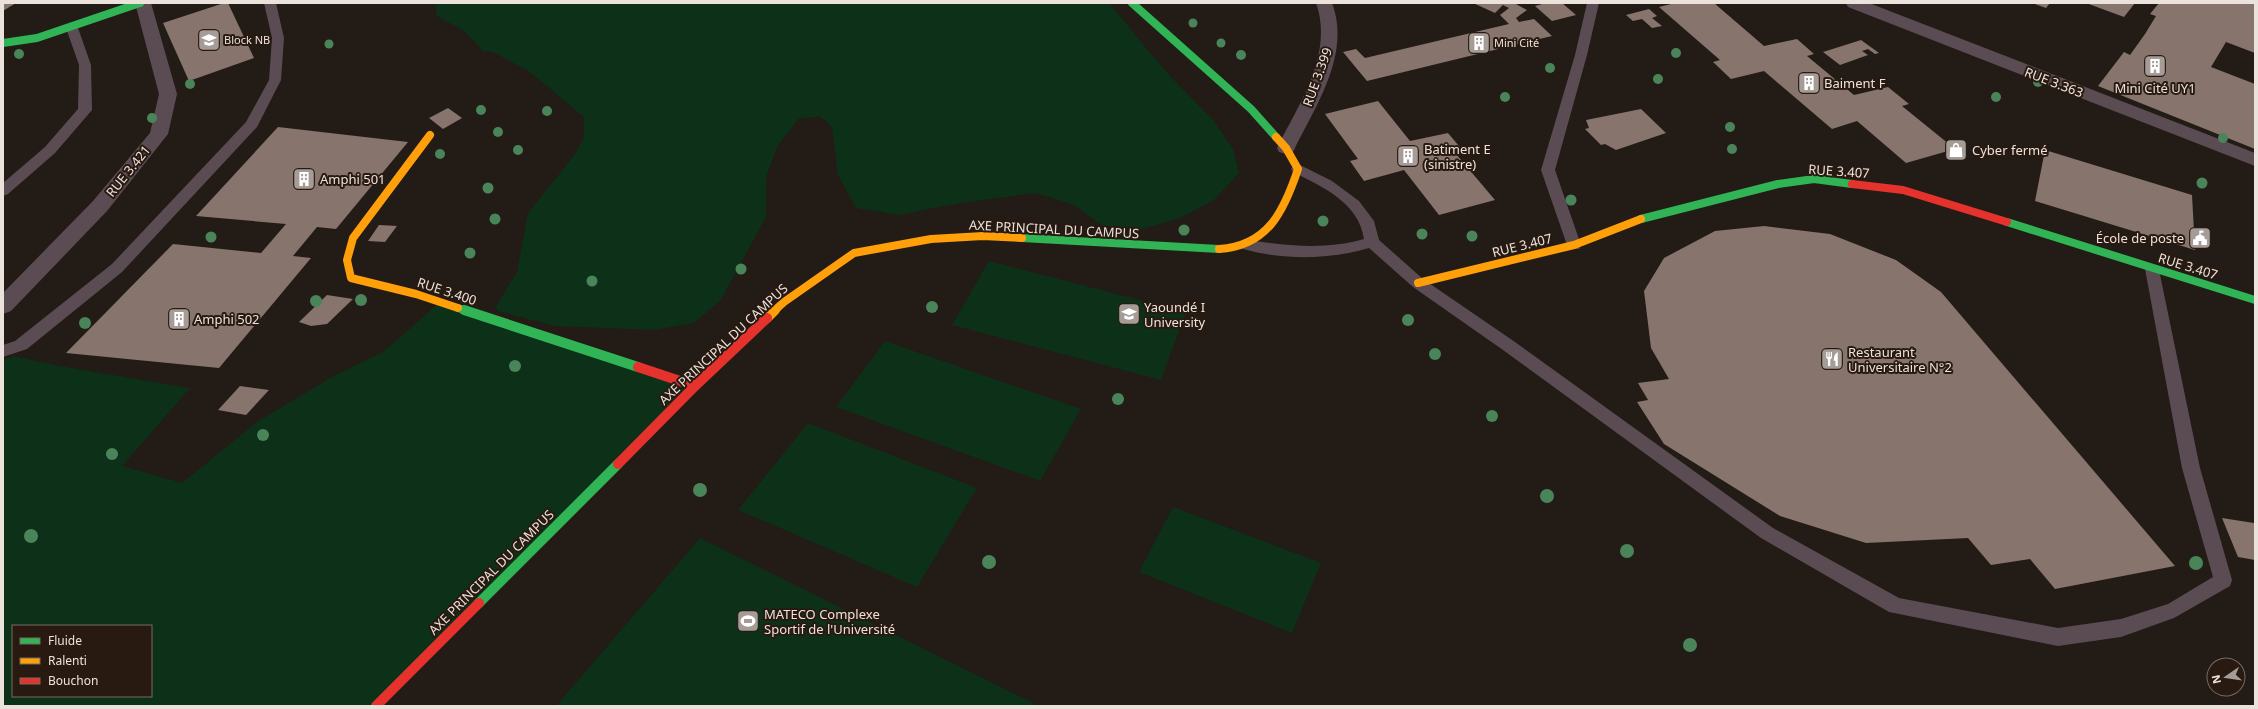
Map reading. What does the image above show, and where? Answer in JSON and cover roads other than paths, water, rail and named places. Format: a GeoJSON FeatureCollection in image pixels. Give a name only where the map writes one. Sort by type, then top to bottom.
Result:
{"type":"FeatureCollection","features":[{"type":"Feature","properties":{"kind":"street"},"geometry":{"type":"LineString","coordinates":[[3,43],[37,38],[72,28],[142,3]]}},
{"type":"Feature","properties":{"kind":"street","name":"RUE 3.421"},"geometry":{"type":"LineString","coordinates":[[3,306],[100,206],[159,134],[168,94],[142,3]]}},
{"type":"Feature","properties":{"kind":"street"},"geometry":{"type":"LineString","coordinates":[[1132,3],[1251,110],[1286,148],[1298,169]]}},
{"type":"Feature","properties":{"kind":"street","name":"RUE 3.399"},"geometry":{"type":"LineString","coordinates":[[1286,148],[1311,98],[1328,50],[1330,30],[1324,3]]}},
{"type":"Feature","properties":{"kind":"street","name":"RUE 3.363"},"geometry":{"type":"LineString","coordinates":[[1854,3],[2255,160]]}},
{"type":"Feature","properties":{"kind":"street","name":"RUE 3.400"},"geometry":{"type":"LineString","coordinates":[[430,135],[353,238],[347,260],[351,278],[416,294],[695,386]]}},
{"type":"Feature","properties":{"kind":"street","name":"AXE PRINCIPAL DU CAMPUS"},"geometry":{"type":"LineString","coordinates":[[376,706],[695,386],[784,302],[854,253],[931,239],[983,236],[1229,250],[1248,245],[1277,219],[1283,208],[1298,169]]}},
{"type":"Feature","properties":{"kind":"street","name":"RUE 3.407"},"geometry":{"type":"LineString","coordinates":[[1418,284],[1574,246],[1647,217],[1778,184],[1814,180],[1903,190],[2255,300]]}},
{"type":"Feature","properties":{"kind":"lane"},"geometry":{"type":"LineString","coordinates":[[3,351],[21,345],[117,268],[252,124],[275,80],[278,38],[270,3]]}},
{"type":"Feature","properties":{"kind":"lane"},"geometry":{"type":"LineString","coordinates":[[1574,246],[1548,170],[1581,55],[1592,3]]}},
{"type":"Feature","properties":{"kind":"lane"},"geometry":{"type":"LineString","coordinates":[[3,192],[50,150],[85,110],[85,65],[72,28]]}},
{"type":"Feature","properties":{"kind":"lane"},"geometry":{"type":"LineString","coordinates":[[1298,169],[1319,179],[1357,207],[1368,222],[1372,242],[1418,284],[1509,346],[1767,533],[1896,606],[2058,637],[2121,628],[2174,610],[2223,580],[2191,468],[2153,269]]}},
{"type":"Feature","properties":{"kind":"lane"},"geometry":{"type":"LineString","coordinates":[[1248,245],[1296,252],[1331,253],[1349,250],[1372,242]]}},
{"type":"Feature","properties":{"kind":"place","name":"Block NB"},"geometry":{"type":"Point","coordinates":[209,40]}},
{"type":"Feature","properties":{"kind":"place","name":"Mini Cité"},"geometry":{"type":"Point","coordinates":[1479,43]}},
{"type":"Feature","properties":{"kind":"place","name":"Mini Cité UY1"},"geometry":{"type":"Point","coordinates":[2155,66]}},
{"type":"Feature","properties":{"kind":"place","name":"Baiment F"},"geometry":{"type":"Point","coordinates":[1809,83]}},
{"type":"Feature","properties":{"kind":"place","name":"Cyber fermé"},"geometry":{"type":"Point","coordinates":[1956,150]}},
{"type":"Feature","properties":{"kind":"place","name":"Batiment E (sinistre)"},"geometry":{"type":"Point","coordinates":[1408,156]}},
{"type":"Feature","properties":{"kind":"place","name":"Amphi 501"},"geometry":{"type":"Point","coordinates":[304,179]}},
{"type":"Feature","properties":{"kind":"place","name":"École de poste"},"geometry":{"type":"Point","coordinates":[2200,238]}},
{"type":"Feature","properties":{"kind":"place","name":"Yaoundé I University"},"geometry":{"type":"Point","coordinates":[1129,314]}},
{"type":"Feature","properties":{"kind":"place","name":"Amphi 502"},"geometry":{"type":"Point","coordinates":[179,319]}},
{"type":"Feature","properties":{"kind":"place","name":"Restaurant Universitaire N°2"},"geometry":{"type":"Point","coordinates":[1832,359]}},
{"type":"Feature","properties":{"kind":"place","name":"MATECO Complexe Sportif de l'Université"},"geometry":{"type":"Point","coordinates":[748,621]}}]}
